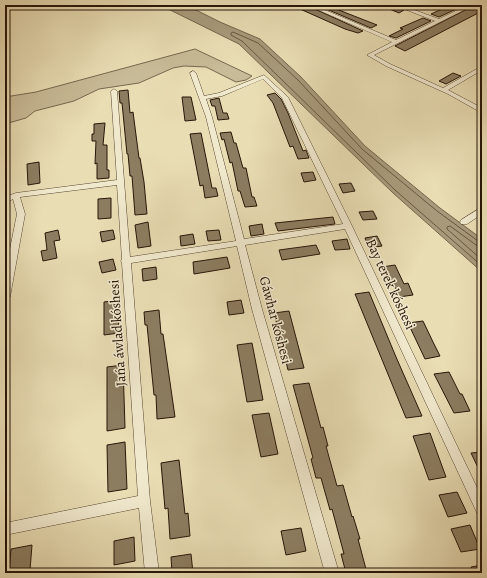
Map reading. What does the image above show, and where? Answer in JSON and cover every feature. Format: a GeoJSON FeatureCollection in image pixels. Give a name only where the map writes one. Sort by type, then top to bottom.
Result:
{"type":"FeatureCollection","features":[{"type":"Feature","properties":{"kind":"street"},"geometry":{"type":"LineString","coordinates":[[309,5],[396,42]]}},
{"type":"Feature","properties":{"kind":"street"},"geometry":{"type":"LineString","coordinates":[[396,5],[439,21]]}},
{"type":"Feature","properties":{"kind":"street"},"geometry":{"type":"LineString","coordinates":[[472,5],[370,55],[444,90],[482,111]]}},
{"type":"Feature","properties":{"kind":"street"},"geometry":{"type":"LineString","coordinates":[[444,90],[482,68]]}},
{"type":"Feature","properties":{"kind":"street","name":"Gáwhar kóshesi"},"geometry":{"type":"LineString","coordinates":[[193,73],[209,117],[242,242],[257,309],[332,573]]}},
{"type":"Feature","properties":{"kind":"street","name":"Bay terek kóshesi"},"geometry":{"type":"LineString","coordinates":[[202,98],[220,95],[264,77],[285,97],[348,226],[482,510]]}},
{"type":"Feature","properties":{"kind":"street","name":"Jańa áwlad kóshesi"},"geometry":{"type":"LineString","coordinates":[[114,91],[125,261],[144,501],[152,573]]}},
{"type":"Feature","properties":{"kind":"street"},"geometry":{"type":"LineString","coordinates":[[5,200],[16,195],[120,182]]}},
{"type":"Feature","properties":{"kind":"street"},"geometry":{"type":"LineString","coordinates":[[5,297],[21,214],[16,195]]}},
{"type":"Feature","properties":{"kind":"street"},"geometry":{"type":"LineString","coordinates":[[464,222],[482,210]]}},
{"type":"Feature","properties":{"kind":"street"},"geometry":{"type":"LineString","coordinates":[[125,261],[348,226]]}},
{"type":"Feature","properties":{"kind":"street"},"geometry":{"type":"LineString","coordinates":[[5,530],[144,501]]}},
{"type":"Feature","properties":{"kind":"shaded area"},"geometry":{"type":"Polygon","coordinates":[[[195,49],[252,76],[246,80],[236,82],[206,67],[184,66],[173,68],[139,83],[99,89],[74,101],[35,111],[26,118],[5,124],[5,97],[36,92],[195,49]]]}},
{"type":"Feature","properties":{"kind":"water"},"geometry":{"type":"Polygon","coordinates":[[[160,5],[186,5],[220,22],[260,39],[301,77],[365,146],[440,208],[482,239],[482,272],[393,193],[239,44],[160,5]]]}},
{"type":"Feature","properties":{"kind":"building"},"geometry":{"type":"Polygon","coordinates":[[[291,5],[306,5],[363,31],[358,33],[345,29],[291,5]]]}},
{"type":"Feature","properties":{"kind":"building"},"geometry":{"type":"Polygon","coordinates":[[[317,5],[326,5],[377,25],[371,28],[317,5]]]}},
{"type":"Feature","properties":{"kind":"building"},"geometry":{"type":"Polygon","coordinates":[[[380,5],[393,5],[404,10],[399,13],[380,5]]]}},
{"type":"Feature","properties":{"kind":"building"},"geometry":{"type":"Polygon","coordinates":[[[451,5],[465,5],[439,17],[431,14],[451,5]]]}},
{"type":"Feature","properties":{"kind":"building"},"geometry":{"type":"Polygon","coordinates":[[[475,5],[482,5],[482,11],[405,51],[395,46],[475,5]]]}},
{"type":"Feature","properties":{"kind":"building"},"geometry":{"type":"Polygon","coordinates":[[[423,18],[431,21],[396,38],[389,36],[403,29],[400,28],[423,18]]]}},
{"type":"Feature","properties":{"kind":"building"},"geometry":{"type":"Polygon","coordinates":[[[453,73],[461,76],[446,84],[439,81],[453,73]]]}},
{"type":"Feature","properties":{"kind":"building"},"geometry":{"type":"Polygon","coordinates":[[[128,90],[130,113],[133,112],[139,158],[144,182],[147,214],[135,215],[132,176],[130,176],[122,103],[120,103],[119,91],[128,90]]]}},
{"type":"Feature","properties":{"kind":"building"},"geometry":{"type":"Polygon","coordinates":[[[275,93],[281,99],[303,151],[306,150],[309,158],[298,159],[293,146],[290,147],[273,103],[267,95],[275,93]]]}},
{"type":"Feature","properties":{"kind":"building"},"geometry":{"type":"Polygon","coordinates":[[[182,97],[191,97],[196,120],[185,121],[182,97]]]}},
{"type":"Feature","properties":{"kind":"building"},"geometry":{"type":"Polygon","coordinates":[[[219,98],[223,113],[227,113],[229,119],[218,120],[215,106],[212,106],[210,100],[219,98]]]}},
{"type":"Feature","properties":{"kind":"building"},"geometry":{"type":"Polygon","coordinates":[[[105,123],[103,145],[107,145],[107,170],[109,170],[109,178],[97,179],[97,163],[95,164],[96,141],[92,141],[92,134],[94,134],[94,124],[105,123]]]}},
{"type":"Feature","properties":{"kind":"building"},"geometry":{"type":"Polygon","coordinates":[[[231,132],[234,143],[236,143],[243,168],[246,168],[252,197],[254,197],[257,206],[245,207],[240,191],[238,191],[232,162],[230,163],[224,139],[222,140],[220,133],[231,132]]]}},
{"type":"Feature","properties":{"kind":"building"},"geometry":{"type":"Polygon","coordinates":[[[201,133],[212,188],[216,188],[218,196],[205,198],[203,185],[200,186],[190,134],[201,133]]]}},
{"type":"Feature","properties":{"kind":"building"},"geometry":{"type":"Polygon","coordinates":[[[39,162],[40,183],[28,185],[27,164],[39,162]]]}},
{"type":"Feature","properties":{"kind":"building"},"geometry":{"type":"Polygon","coordinates":[[[313,172],[316,180],[304,182],[301,173],[313,172]]]}},
{"type":"Feature","properties":{"kind":"building"},"geometry":{"type":"Polygon","coordinates":[[[351,183],[355,191],[343,193],[339,184],[351,183]]]}},
{"type":"Feature","properties":{"kind":"building"},"geometry":{"type":"Polygon","coordinates":[[[111,198],[111,218],[98,219],[98,199],[111,198]]]}},
{"type":"Feature","properties":{"kind":"building"},"geometry":{"type":"Polygon","coordinates":[[[373,211],[377,219],[363,220],[359,212],[373,211]]]}},
{"type":"Feature","properties":{"kind":"building"},"geometry":{"type":"Polygon","coordinates":[[[333,217],[335,224],[278,231],[275,223],[333,217]]]}},
{"type":"Feature","properties":{"kind":"building"},"geometry":{"type":"Polygon","coordinates":[[[148,222],[151,246],[138,248],[135,225],[148,222]]]}},
{"type":"Feature","properties":{"kind":"building"},"geometry":{"type":"Polygon","coordinates":[[[262,224],[264,234],[251,236],[249,226],[262,224]]]}},
{"type":"Feature","properties":{"kind":"building"},"geometry":{"type":"Polygon","coordinates":[[[58,230],[60,240],[54,241],[57,258],[43,261],[41,251],[47,250],[45,233],[58,230]]]}},
{"type":"Feature","properties":{"kind":"building"},"geometry":{"type":"Polygon","coordinates":[[[113,230],[115,239],[102,242],[100,232],[113,230]]]}},
{"type":"Feature","properties":{"kind":"building"},"geometry":{"type":"Polygon","coordinates":[[[219,230],[221,240],[208,241],[206,231],[219,230]]]}},
{"type":"Feature","properties":{"kind":"building"},"geometry":{"type":"Polygon","coordinates":[[[193,234],[195,244],[181,246],[180,236],[193,234]]]}},
{"type":"Feature","properties":{"kind":"building"},"geometry":{"type":"Polygon","coordinates":[[[377,236],[382,246],[369,248],[365,238],[377,236]]]}},
{"type":"Feature","properties":{"kind":"building"},"geometry":{"type":"Polygon","coordinates":[[[347,239],[350,249],[335,250],[332,241],[347,239]]]}},
{"type":"Feature","properties":{"kind":"building"},"geometry":{"type":"Polygon","coordinates":[[[316,245],[320,254],[282,260],[279,250],[316,245]]]}},
{"type":"Feature","properties":{"kind":"building"},"geometry":{"type":"Polygon","coordinates":[[[227,257],[230,268],[194,274],[193,262],[227,257]]]}},
{"type":"Feature","properties":{"kind":"building"},"geometry":{"type":"Polygon","coordinates":[[[113,259],[116,270],[102,273],[99,262],[113,259]]]}},
{"type":"Feature","properties":{"kind":"building"},"geometry":{"type":"Polygon","coordinates":[[[395,265],[404,284],[408,283],[413,295],[399,297],[391,278],[387,279],[382,267],[395,265]]]}},
{"type":"Feature","properties":{"kind":"building"},"geometry":{"type":"Polygon","coordinates":[[[156,267],[157,279],[143,281],[142,269],[156,267]]]}},
{"type":"Feature","properties":{"kind":"building"},"geometry":{"type":"Polygon","coordinates":[[[369,292],[422,416],[406,418],[355,294],[369,292]]]}},
{"type":"Feature","properties":{"kind":"building"},"geometry":{"type":"Polygon","coordinates":[[[118,300],[119,333],[104,335],[104,302],[118,300]]]}},
{"type":"Feature","properties":{"kind":"building"},"geometry":{"type":"Polygon","coordinates":[[[241,300],[244,313],[229,315],[227,302],[241,300]]]}},
{"type":"Feature","properties":{"kind":"building"},"geometry":{"type":"Polygon","coordinates":[[[159,310],[161,334],[163,334],[175,417],[157,419],[156,395],[154,395],[147,325],[145,325],[144,312],[159,310]]]}},
{"type":"Feature","properties":{"kind":"building"},"geometry":{"type":"Polygon","coordinates":[[[289,311],[304,368],[288,370],[274,313],[289,311]]]}},
{"type":"Feature","properties":{"kind":"building"},"geometry":{"type":"Polygon","coordinates":[[[423,321],[440,356],[425,359],[408,323],[423,321]]]}},
{"type":"Feature","properties":{"kind":"building"},"geometry":{"type":"Polygon","coordinates":[[[252,343],[263,400],[247,402],[237,345],[252,343]]]}},
{"type":"Feature","properties":{"kind":"building"},"geometry":{"type":"Polygon","coordinates":[[[123,365],[125,428],[107,431],[107,367],[123,365]]]}},
{"type":"Feature","properties":{"kind":"building"},"geometry":{"type":"Polygon","coordinates":[[[449,372],[470,411],[454,413],[434,374],[449,372]]]}},
{"type":"Feature","properties":{"kind":"building"},"geometry":{"type":"Polygon","coordinates":[[[309,383],[321,428],[323,427],[328,446],[326,446],[337,486],[343,485],[360,539],[358,539],[367,573],[346,573],[341,554],[344,554],[332,509],[330,510],[321,478],[316,478],[311,459],[313,458],[293,385],[309,383]]]}},
{"type":"Feature","properties":{"kind":"building"},"geometry":{"type":"Polygon","coordinates":[[[269,413],[278,454],[261,457],[252,415],[269,413]]]}},
{"type":"Feature","properties":{"kind":"building"},"geometry":{"type":"Polygon","coordinates":[[[430,433],[446,477],[429,480],[413,436],[430,433]]]}},
{"type":"Feature","properties":{"kind":"building"},"geometry":{"type":"Polygon","coordinates":[[[125,442],[127,489],[108,492],[107,445],[125,442]]]}},
{"type":"Feature","properties":{"kind":"building"},"geometry":{"type":"Polygon","coordinates":[[[482,452],[482,476],[471,453],[482,452]]]}},
{"type":"Feature","properties":{"kind":"building"},"geometry":{"type":"Polygon","coordinates":[[[179,460],[185,514],[188,513],[190,536],[170,539],[168,508],[165,509],[161,463],[179,460]]]}},
{"type":"Feature","properties":{"kind":"building"},"geometry":{"type":"Polygon","coordinates":[[[457,492],[467,513],[448,517],[439,495],[457,492]]]}},
{"type":"Feature","properties":{"kind":"building"},"geometry":{"type":"Polygon","coordinates":[[[470,525],[480,549],[461,552],[451,529],[470,525]]]}},
{"type":"Feature","properties":{"kind":"building"},"geometry":{"type":"Polygon","coordinates":[[[301,528],[306,551],[286,555],[281,531],[301,528]]]}},
{"type":"Feature","properties":{"kind":"building"},"geometry":{"type":"Polygon","coordinates":[[[134,537],[135,561],[114,565],[114,541],[134,537]]]}},
{"type":"Feature","properties":{"kind":"building"},"geometry":{"type":"Polygon","coordinates":[[[32,545],[30,570],[9,573],[11,549],[32,545]]]}},
{"type":"Feature","properties":{"kind":"building"},"geometry":{"type":"Polygon","coordinates":[[[191,554],[193,573],[172,573],[171,557],[191,554]]]}},
{"type":"Feature","properties":{"kind":"building"},"geometry":{"type":"Polygon","coordinates":[[[482,565],[482,573],[473,573],[471,567],[482,565]]]}}]}
